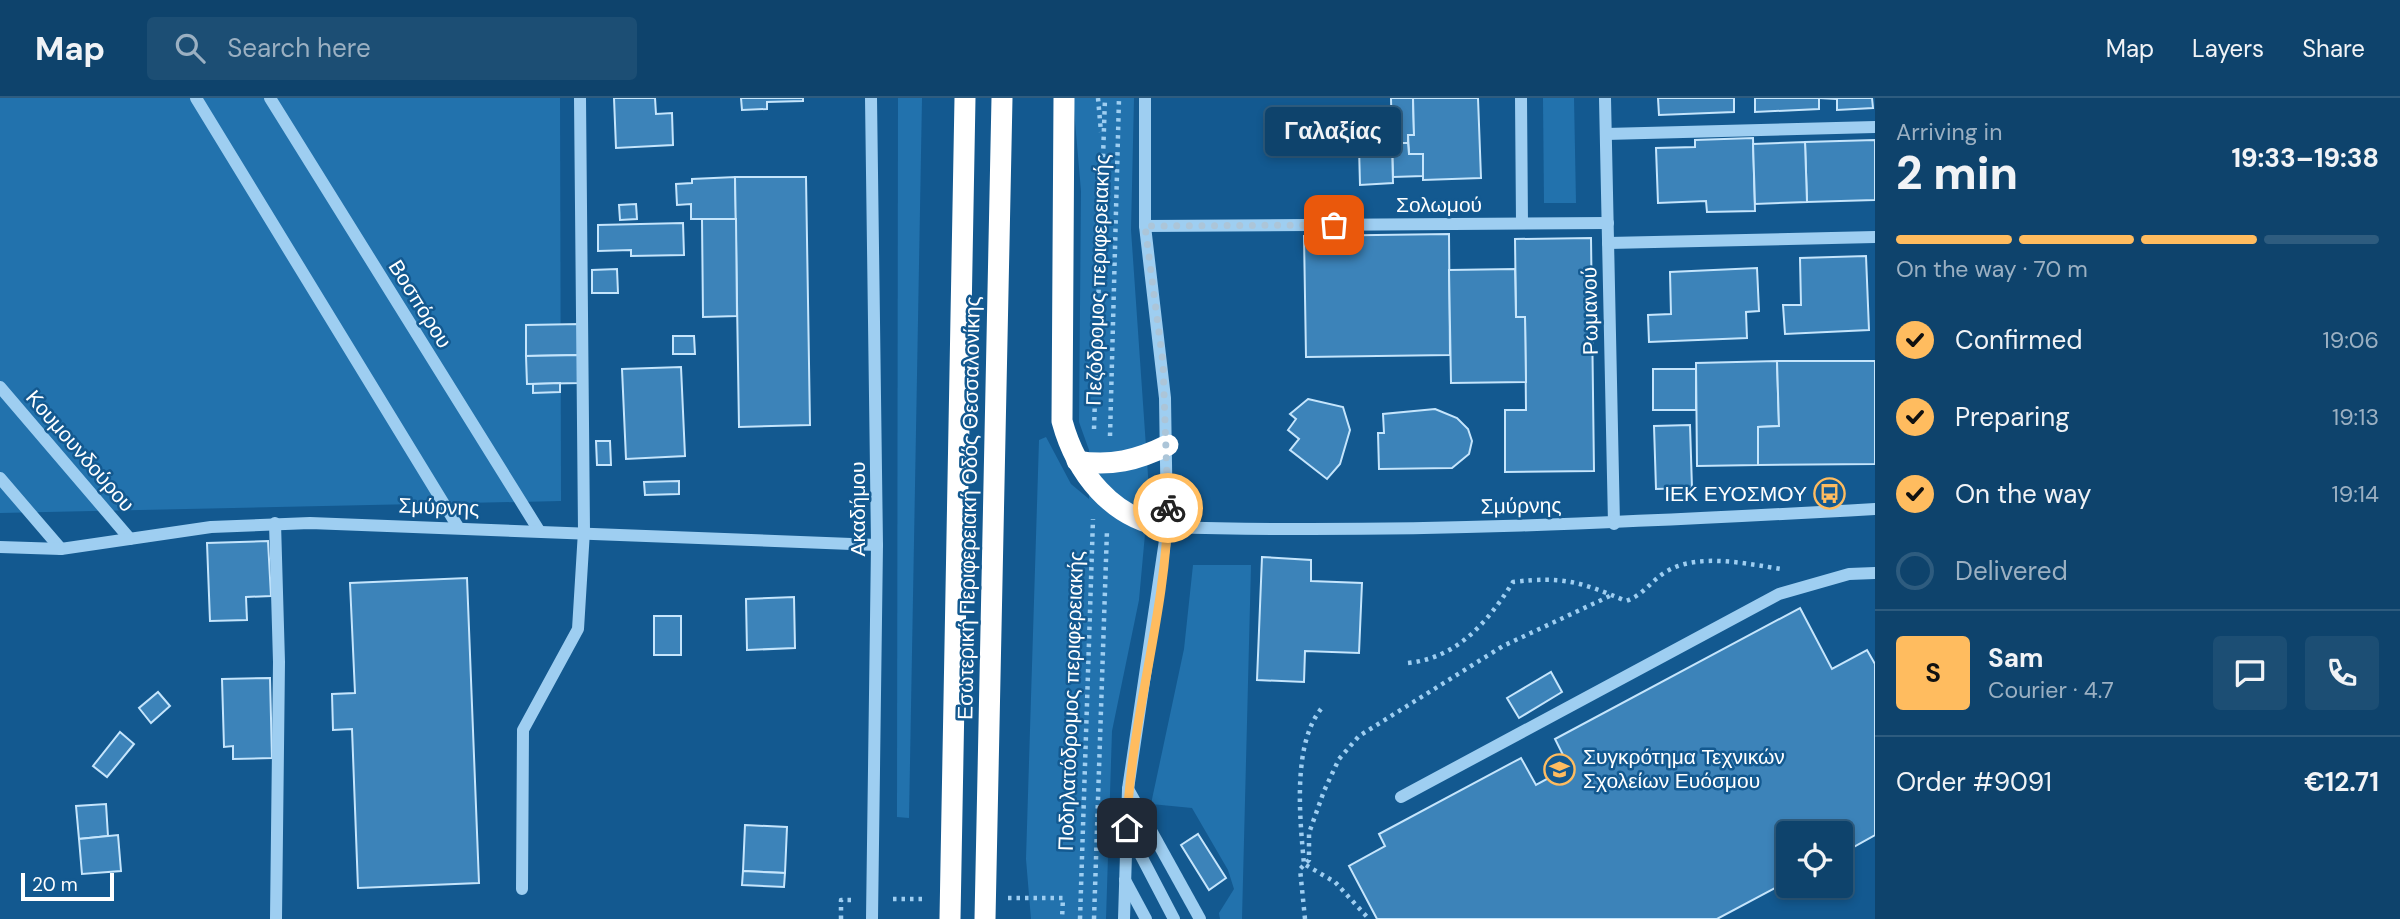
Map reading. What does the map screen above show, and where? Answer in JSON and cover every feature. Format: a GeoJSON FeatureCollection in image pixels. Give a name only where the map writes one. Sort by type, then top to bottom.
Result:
{"type":"FeatureCollection","features":[{"type":"Feature","properties":{"kind":"highway","name":"Εσωτερική Περιφερειακή Οδός Θεσσαλονίκης"},"geometry":{"type":"LineString","coordinates":[[950,919],[965,98]]}},
{"type":"Feature","properties":{"kind":"highway","name":"Εσωτερική Περιφερειακή Οδός Θεσσαλονίκης"},"geometry":{"type":"LineString","coordinates":[[985,919],[1002,98]]}},
{"type":"Feature","properties":{"kind":"highway"},"geometry":{"type":"LineString","coordinates":[[1064,98],[1060,404],[1066,435],[1093,468],[1108,501],[1143,523],[1167,527]]}},
{"type":"Feature","properties":{"kind":"highway"},"geometry":{"type":"LineString","coordinates":[[1093,468],[1142,457],[1168,444]]}},
{"type":"Feature","properties":{"kind":"highway"},"geometry":{"type":"LineString","coordinates":[[986,882],[992,919]]}},
{"type":"Feature","properties":{"kind":"highway"},"geometry":{"type":"LineString","coordinates":[[943,919],[950,883]]}},
{"type":"Feature","properties":{"kind":"street"},"geometry":{"type":"LineString","coordinates":[[196,98],[457,527]]}},
{"type":"Feature","properties":{"kind":"street","name":"Βοσπόρου"},"geometry":{"type":"LineString","coordinates":[[270,98],[538,529]]}},
{"type":"Feature","properties":{"kind":"street"},"geometry":{"type":"LineString","coordinates":[[522,888],[523,730],[578,629],[584,531],[580,98]]}},
{"type":"Feature","properties":{"kind":"street","name":"Ακαδήμου"},"geometry":{"type":"LineString","coordinates":[[871,98],[877,545],[872,919]]}},
{"type":"Feature","properties":{"kind":"street"},"geometry":{"type":"LineString","coordinates":[[1124,919],[1128,789],[1167,527],[1168,444],[1161,342],[1145,226],[1145,98]]}},
{"type":"Feature","properties":{"kind":"street"},"geometry":{"type":"LineString","coordinates":[[1521,98],[1522,223]]}},
{"type":"Feature","properties":{"kind":"street","name":"Ρωμανού"},"geometry":{"type":"LineString","coordinates":[[1605,98],[1614,523]]}},
{"type":"Feature","properties":{"kind":"street"},"geometry":{"type":"LineString","coordinates":[[1606,134],[1875,127]]}},
{"type":"Feature","properties":{"kind":"street","name":"Σολωμού"},"geometry":{"type":"LineString","coordinates":[[1145,226],[1608,223]]}},
{"type":"Feature","properties":{"kind":"street"},"geometry":{"type":"LineString","coordinates":[[1608,243],[1875,237]]}},
{"type":"Feature","properties":{"kind":"street","name":"Κουμουνδούρου"},"geometry":{"type":"LineString","coordinates":[[0,387],[130,539]]}},
{"type":"Feature","properties":{"kind":"street"},"geometry":{"type":"LineString","coordinates":[[0,478],[61,549]]}},
{"type":"Feature","properties":{"kind":"street","name":"Σμύρνης"},"geometry":{"type":"LineString","coordinates":[[1167,527],[1245,529],[1614,523],[1875,509]]}},
{"type":"Feature","properties":{"kind":"street"},"geometry":{"type":"LineString","coordinates":[[275,523],[279,662],[276,919]]}},
{"type":"Feature","properties":{"kind":"street","name":"Σμύρνης"},"geometry":{"type":"LineString","coordinates":[[0,547],[61,549],[211,527],[275,523],[538,529],[877,545]]}},
{"type":"Feature","properties":{"kind":"street"},"geometry":{"type":"LineString","coordinates":[[1401,797],[1779,594],[1849,574],[1875,573]]}},
{"type":"Feature","properties":{"kind":"street"},"geometry":{"type":"LineString","coordinates":[[1128,789],[1200,919]]}},
{"type":"Feature","properties":{"kind":"street"},"geometry":{"type":"LineString","coordinates":[[1127,828],[1174,919]]}},
{"type":"Feature","properties":{"kind":"street"},"geometry":{"type":"LineString","coordinates":[[1125,880],[1146,919]]}},
{"type":"Feature","properties":{"kind":"path"},"geometry":{"type":"LineString","coordinates":[[1098,98],[1103,148]]}},
{"type":"Feature","properties":{"kind":"path","name":"Ποδηλατόδρομος περιφερειακής"},"geometry":{"type":"LineString","coordinates":[[1080,919],[1105,98]]}},
{"type":"Feature","properties":{"kind":"path","name":"Πεζόδρομος περιφερειακής"},"geometry":{"type":"LineString","coordinates":[[1093,468],[1119,98]]}},
{"type":"Feature","properties":{"kind":"path"},"geometry":{"type":"LineString","coordinates":[[1094,919],[1108,501]]}},
{"type":"Feature","properties":{"kind":"path"},"geometry":{"type":"LineString","coordinates":[[1408,663],[1445,655],[1462,643],[1497,609],[1513,582],[1563,579],[1626,601],[1639,597],[1652,581],[1672,568],[1699,562],[1791,571],[1808,586]]}},
{"type":"Feature","properties":{"kind":"path"},"geometry":{"type":"LineString","coordinates":[[1305,919],[1300,869],[1309,860],[1309,833],[1339,759],[1359,736],[1503,646],[1612,595]]}},
{"type":"Feature","properties":{"kind":"path"},"geometry":{"type":"LineString","coordinates":[[1304,864],[1302,769],[1307,736],[1321,709]]}},
{"type":"Feature","properties":{"kind":"path"},"geometry":{"type":"LineString","coordinates":[[1304,864],[1335,882],[1369,919]]}},
{"type":"Feature","properties":{"kind":"path"},"geometry":{"type":"LineString","coordinates":[[1082,881],[1095,883]]}},
{"type":"Feature","properties":{"kind":"path"},"geometry":{"type":"LineString","coordinates":[[1062,898],[1062,919]]}},
{"type":"Feature","properties":{"kind":"path"},"geometry":{"type":"LineString","coordinates":[[841,900],[841,919]]}},
{"type":"Feature","properties":{"kind":"shaded area"},"geometry":{"type":"Polygon","coordinates":[[[0,98],[560,98],[561,501],[0,513],[0,98]]]}},
{"type":"Feature","properties":{"kind":"shaded area"},"geometry":{"type":"Polygon","coordinates":[[[898,98],[922,98],[909,818],[897,817],[898,98]]]}},
{"type":"Feature","properties":{"kind":"shaded area"},"geometry":{"type":"Polygon","coordinates":[[[1073,98],[1134,98],[1131,230],[1149,490],[1139,600],[1112,731],[1106,919],[1031,919],[1026,859],[1039,440],[1046,437],[1071,484],[1089,499],[1089,450],[1079,422],[1081,191],[1073,98]]]}},
{"type":"Feature","properties":{"kind":"shaded area"},"geometry":{"type":"Polygon","coordinates":[[[1543,98],[1574,98],[1576,203],[1544,203],[1543,98]]]}},
{"type":"Feature","properties":{"kind":"shaded area"},"geometry":{"type":"Polygon","coordinates":[[[1193,565],[1251,565],[1242,919],[1220,919],[1219,913],[1234,889],[1228,870],[1192,808],[1151,804],[1184,649],[1193,565]]]}},
{"type":"Feature","properties":{"kind":"building"},"geometry":{"type":"Polygon","coordinates":[[[614,98],[655,98],[656,114],[672,113],[673,145],[616,148],[614,98]]]}},
{"type":"Feature","properties":{"kind":"building"},"geometry":{"type":"Polygon","coordinates":[[[741,98],[803,98],[803,101],[767,102],[767,109],[742,110],[741,98]]]}},
{"type":"Feature","properties":{"kind":"building"},"geometry":{"type":"Polygon","coordinates":[[[1391,98],[1413,98],[1414,135],[1408,135],[1408,143],[1392,143],[1391,98]]]}},
{"type":"Feature","properties":{"kind":"building"},"geometry":{"type":"Polygon","coordinates":[[[1413,98],[1478,98],[1481,178],[1423,180],[1423,154],[1409,154],[1408,135],[1414,135],[1413,98]]]}},
{"type":"Feature","properties":{"kind":"building"},"geometry":{"type":"Polygon","coordinates":[[[1658,98],[1734,98],[1734,112],[1659,115],[1658,98]]]}},
{"type":"Feature","properties":{"kind":"building"},"geometry":{"type":"Polygon","coordinates":[[[1755,98],[1819,98],[1819,109],[1755,112],[1755,98]]]}},
{"type":"Feature","properties":{"kind":"building"},"geometry":{"type":"Polygon","coordinates":[[[1819,98],[1872,98],[1873,108],[1837,110],[1837,99],[1819,98]]]}},
{"type":"Feature","properties":{"kind":"building"},"geometry":{"type":"Polygon","coordinates":[[[1753,138],[1755,211],[1707,212],[1706,201],[1658,203],[1656,148],[1695,147],[1695,140],[1753,138]]]}},
{"type":"Feature","properties":{"kind":"building"},"geometry":{"type":"Polygon","coordinates":[[[1875,140],[1875,200],[1807,202],[1805,142],[1875,140]]]}},
{"type":"Feature","properties":{"kind":"building"},"geometry":{"type":"Polygon","coordinates":[[[1805,142],[1807,202],[1755,204],[1753,144],[1805,142]]]}},
{"type":"Feature","properties":{"kind":"building"},"geometry":{"type":"Polygon","coordinates":[[[1392,143],[1408,143],[1409,154],[1423,154],[1423,176],[1393,177],[1392,143]]]}},
{"type":"Feature","properties":{"kind":"building"},"geometry":{"type":"Polygon","coordinates":[[[1392,146],[1393,183],[1360,185],[1359,147],[1392,146]]]}},
{"type":"Feature","properties":{"kind":"building"},"geometry":{"type":"Polygon","coordinates":[[[735,177],[736,219],[691,219],[691,204],[677,205],[676,184],[692,183],[692,179],[735,177]]]}},
{"type":"Feature","properties":{"kind":"building"},"geometry":{"type":"Polygon","coordinates":[[[735,177],[806,177],[810,425],[739,427],[735,177]]]}},
{"type":"Feature","properties":{"kind":"building"},"geometry":{"type":"Polygon","coordinates":[[[636,204],[637,219],[620,220],[619,205],[636,204]]]}},
{"type":"Feature","properties":{"kind":"building"},"geometry":{"type":"Polygon","coordinates":[[[702,219],[736,219],[737,316],[703,317],[702,219]]]}},
{"type":"Feature","properties":{"kind":"building"},"geometry":{"type":"Polygon","coordinates":[[[683,223],[684,255],[631,256],[631,250],[598,251],[598,225],[683,223]]]}},
{"type":"Feature","properties":{"kind":"building"},"geometry":{"type":"Polygon","coordinates":[[[1449,234],[1450,355],[1306,357],[1304,236],[1449,234]]]}},
{"type":"Feature","properties":{"kind":"building"},"geometry":{"type":"Polygon","coordinates":[[[1591,238],[1594,471],[1505,472],[1505,410],[1526,410],[1525,317],[1516,317],[1515,239],[1591,238]]]}},
{"type":"Feature","properties":{"kind":"building"},"geometry":{"type":"Polygon","coordinates":[[[1866,256],[1869,330],[1785,334],[1783,305],[1801,305],[1800,258],[1866,256]]]}},
{"type":"Feature","properties":{"kind":"building"},"geometry":{"type":"Polygon","coordinates":[[[1757,268],[1759,311],[1746,312],[1747,338],[1649,342],[1648,315],[1671,314],[1670,272],[1757,268]]]}},
{"type":"Feature","properties":{"kind":"building"},"geometry":{"type":"Polygon","coordinates":[[[617,269],[618,293],[592,293],[592,270],[617,269]]]}},
{"type":"Feature","properties":{"kind":"building"},"geometry":{"type":"Polygon","coordinates":[[[1515,269],[1516,317],[1525,317],[1526,382],[1451,383],[1449,270],[1515,269]]]}},
{"type":"Feature","properties":{"kind":"building"},"geometry":{"type":"Polygon","coordinates":[[[580,324],[581,355],[526,356],[526,325],[580,324]]]}},
{"type":"Feature","properties":{"kind":"building"},"geometry":{"type":"Polygon","coordinates":[[[673,336],[694,336],[695,354],[673,354],[673,336]]]}},
{"type":"Feature","properties":{"kind":"building"},"geometry":{"type":"Polygon","coordinates":[[[581,355],[581,383],[527,384],[526,356],[581,355]]]}},
{"type":"Feature","properties":{"kind":"building"},"geometry":{"type":"Polygon","coordinates":[[[1777,361],[1779,426],[1758,427],[1758,465],[1697,466],[1696,363],[1777,361]]]}},
{"type":"Feature","properties":{"kind":"building"},"geometry":{"type":"Polygon","coordinates":[[[1777,361],[1875,361],[1875,464],[1758,465],[1758,427],[1779,426],[1777,361]]]}},
{"type":"Feature","properties":{"kind":"building"},"geometry":{"type":"Polygon","coordinates":[[[681,367],[685,456],[626,459],[622,369],[681,367]]]}},
{"type":"Feature","properties":{"kind":"building"},"geometry":{"type":"Polygon","coordinates":[[[1653,369],[1696,369],[1696,410],[1653,410],[1653,369]]]}},
{"type":"Feature","properties":{"kind":"building"},"geometry":{"type":"Polygon","coordinates":[[[560,383],[560,392],[533,393],[533,384],[560,383]]]}},
{"type":"Feature","properties":{"kind":"building"},"geometry":{"type":"Polygon","coordinates":[[[1308,399],[1343,407],[1350,430],[1340,464],[1327,479],[1290,450],[1299,439],[1288,430],[1296,419],[1290,414],[1308,399]]]}},
{"type":"Feature","properties":{"kind":"building"},"geometry":{"type":"Polygon","coordinates":[[[1435,409],[1457,418],[1468,429],[1472,441],[1469,454],[1452,468],[1379,469],[1378,433],[1384,433],[1383,414],[1435,409]]]}},
{"type":"Feature","properties":{"kind":"building"},"geometry":{"type":"Polygon","coordinates":[[[1690,425],[1692,488],[1656,489],[1654,426],[1690,425]]]}},
{"type":"Feature","properties":{"kind":"building"},"geometry":{"type":"Polygon","coordinates":[[[596,441],[610,441],[611,465],[597,465],[596,441]]]}},
{"type":"Feature","properties":{"kind":"building"},"geometry":{"type":"Polygon","coordinates":[[[679,481],[679,494],[645,495],[644,482],[679,481]]]}},
{"type":"Feature","properties":{"kind":"building"},"geometry":{"type":"Polygon","coordinates":[[[268,541],[271,596],[246,597],[247,620],[210,621],[207,543],[268,541]]]}},
{"type":"Feature","properties":{"kind":"building"},"geometry":{"type":"Polygon","coordinates":[[[1262,557],[1311,560],[1311,581],[1362,583],[1359,653],[1305,651],[1304,682],[1257,680],[1262,557]]]}},
{"type":"Feature","properties":{"kind":"building"},"geometry":{"type":"Polygon","coordinates":[[[467,578],[479,883],[358,888],[352,729],[333,730],[332,694],[355,693],[350,583],[467,578]]]}},
{"type":"Feature","properties":{"kind":"building"},"geometry":{"type":"Polygon","coordinates":[[[794,597],[795,648],[747,650],[746,599],[794,597]]]}},
{"type":"Feature","properties":{"kind":"building"},"geometry":{"type":"Polygon","coordinates":[[[1800,608],[1832,669],[1867,650],[1875,664],[1875,835],[1853,847],[1853,821],[1776,821],[1776,887],[1717,919],[1377,919],[1349,866],[1385,846],[1379,834],[1521,758],[1536,785],[1569,767],[1555,739],[1800,608]]]}},
{"type":"Feature","properties":{"kind":"building"},"geometry":{"type":"Polygon","coordinates":[[[654,616],[681,616],[681,655],[654,655],[654,616]]]}},
{"type":"Feature","properties":{"kind":"building"},"geometry":{"type":"Polygon","coordinates":[[[1551,672],[1562,692],[1519,718],[1507,698],[1551,672]]]}},
{"type":"Feature","properties":{"kind":"building"},"geometry":{"type":"Polygon","coordinates":[[[270,678],[272,758],[233,759],[233,746],[224,747],[222,679],[270,678]]]}},
{"type":"Feature","properties":{"kind":"building"},"geometry":{"type":"Polygon","coordinates":[[[158,692],[170,706],[151,723],[139,708],[158,692]]]}},
{"type":"Feature","properties":{"kind":"building"},"geometry":{"type":"Polygon","coordinates":[[[120,732],[134,744],[107,777],[93,766],[120,732]]]}},
{"type":"Feature","properties":{"kind":"building"},"geometry":{"type":"Polygon","coordinates":[[[106,804],[108,836],[79,839],[76,806],[106,804]]]}},
{"type":"Feature","properties":{"kind":"building"},"geometry":{"type":"Polygon","coordinates":[[[745,825],[787,827],[785,873],[743,871],[745,825]]]}},
{"type":"Feature","properties":{"kind":"building"},"geometry":{"type":"Polygon","coordinates":[[[1198,834],[1226,878],[1209,890],[1181,845],[1198,834]]]}},
{"type":"Feature","properties":{"kind":"building"},"geometry":{"type":"Polygon","coordinates":[[[118,835],[121,871],[82,874],[79,839],[118,835]]]}},
{"type":"Feature","properties":{"kind":"building"},"geometry":{"type":"Polygon","coordinates":[[[743,871],[785,873],[784,887],[742,885],[743,871]]]}},
{"type":"Feature","properties":{"kind":"way so far"},"geometry":{"type":"LineString","coordinates":[[1168,508],[1168,444],[1163,363],[1145,226],[1334,225]]}},
{"type":"Feature","properties":{"kind":"place","name":"Γαλαξίας"},"geometry":{"type":"Point","coordinates":[1334,225]}},
{"type":"Feature","properties":{"kind":"place","name":"ΙΕΚ ΕΥΟΣΜΟΥ"},"geometry":{"type":"Point","coordinates":[1830,494]}},
{"type":"Feature","properties":{"kind":"place","name":"Συγκρότημα Τεχνικών Σχολείων Ευόσμου"},"geometry":{"type":"Point","coordinates":[1560,769]}},
{"type":"Feature","properties":{"kind":"route"},"geometry":{"type":"LineString","coordinates":[[1127,828],[1128,789],[1162,575],[1168,508]]}}]}
